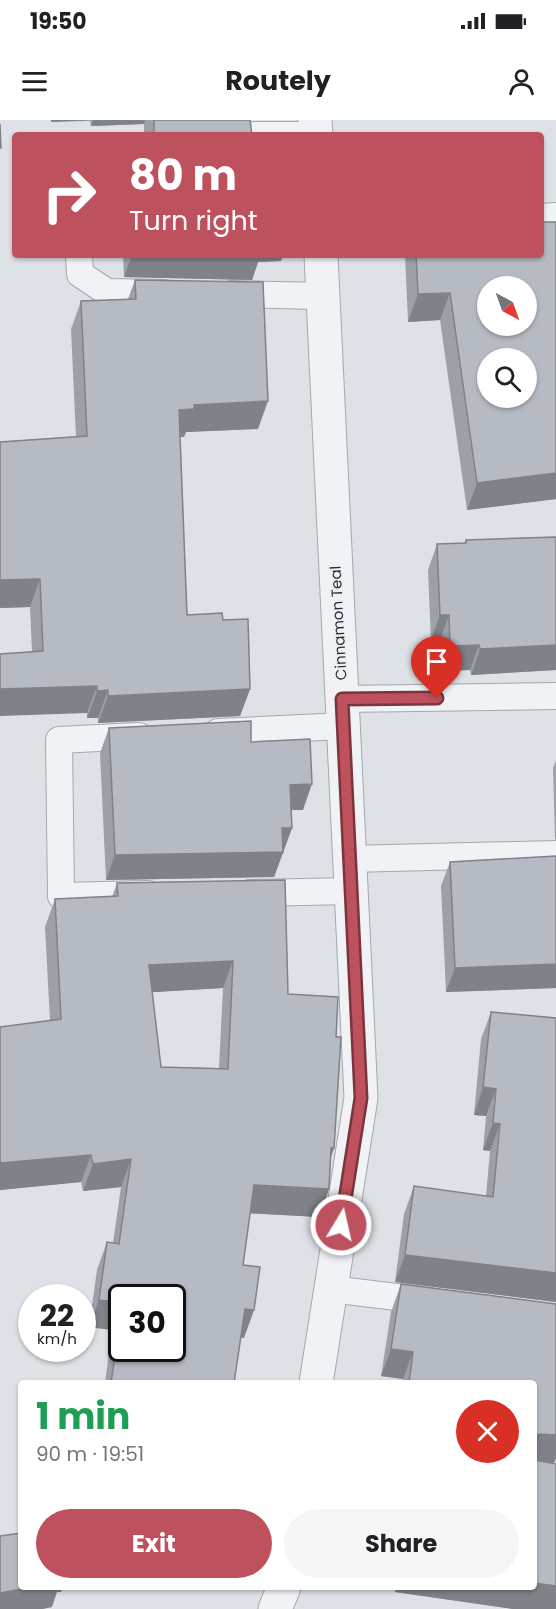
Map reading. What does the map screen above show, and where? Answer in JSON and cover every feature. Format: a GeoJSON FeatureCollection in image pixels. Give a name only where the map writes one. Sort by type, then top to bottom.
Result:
{"type":"FeatureCollection","features":[{"type":"Feature","properties":{"kind":"street","name":"Cinnamon Teal"},"geometry":{"type":"LineString","coordinates":[[316,1380],[361,1098],[321,258]]}},
{"type":"Feature","properties":{"kind":"street"},"geometry":{"type":"LineString","coordinates":[[275,1609],[283,1590]]}},
{"type":"Feature","properties":{"kind":"lane"},"geometry":{"type":"LineString","coordinates":[[79,258],[80,274],[107,292],[323,296]]}},
{"type":"Feature","properties":{"kind":"lane"},"geometry":{"type":"LineString","coordinates":[[177,894],[61,896],[59,740],[178,734],[342,712],[556,696]]}},
{"type":"Feature","properties":{"kind":"lane"},"geometry":{"type":"LineString","coordinates":[[223,893],[350,875],[556,854]]}},
{"type":"Feature","properties":{"kind":"lane"},"geometry":{"type":"LineString","coordinates":[[331,1289],[449,1304]]}},
{"type":"Feature","properties":{"kind":"building"},"geometry":{"type":"Polygon","coordinates":[[[154,120],[250,120],[252,132],[154,132],[154,120]]]}},
{"type":"Feature","properties":{"kind":"building"},"geometry":{"type":"Polygon","coordinates":[[[544,222],[556,222],[556,473],[477,483],[450,293],[418,294],[416,258],[544,258],[544,222]]]}},
{"type":"Feature","properties":{"kind":"building"},"geometry":{"type":"Polygon","coordinates":[[[135,280],[263,282],[268,401],[194,405],[194,409],[179,410],[187,615],[222,613],[223,620],[248,619],[250,689],[108,696],[108,690],[97,691],[97,686],[0,689],[0,654],[43,651],[40,579],[0,580],[0,442],[87,436],[81,301],[136,299],[135,280]]]}},
{"type":"Feature","properties":{"kind":"building"},"geometry":{"type":"Polygon","coordinates":[[[556,537],[556,645],[480,649],[479,645],[450,646],[449,615],[440,615],[437,544],[466,543],[466,540],[556,537]]]}},
{"type":"Feature","properties":{"kind":"building"},"geometry":{"type":"Polygon","coordinates":[[[251,721],[251,742],[310,739],[312,784],[290,785],[292,828],[282,828],[283,852],[115,855],[109,728],[251,721]]]}},
{"type":"Feature","properties":{"kind":"building"},"geometry":{"type":"Polygon","coordinates":[[[556,856],[556,964],[455,968],[450,862],[556,856]]]}},
{"type":"Feature","properties":{"kind":"building"},"geometry":{"type":"Polygon","coordinates":[[[285,880],[288,994],[338,997],[336,1037],[341,1037],[329,1189],[254,1185],[243,1265],[260,1267],[254,1310],[245,1309],[234,1380],[111,1380],[114,1362],[186,1362],[186,1284],[108,1284],[108,1301],[99,1300],[107,1242],[119,1244],[131,1159],[93,1164],[91,1155],[0,1163],[0,1027],[61,1019],[55,899],[118,896],[117,883],[285,880]],[[233,961],[149,965],[161,1067],[228,1069],[233,961]]]}},
{"type":"Feature","properties":{"kind":"building"},"geometry":{"type":"Polygon","coordinates":[[[491,1012],[556,1018],[556,1273],[405,1255],[414,1186],[493,1197],[500,1124],[493,1123],[496,1089],[483,1087],[491,1012]]]}},
{"type":"Feature","properties":{"kind":"building"},"geometry":{"type":"Polygon","coordinates":[[[401,1284],[556,1304],[556,1435],[537,1435],[537,1380],[409,1380],[413,1352],[391,1349],[401,1284]]]}},
{"type":"Feature","properties":{"kind":"building"},"geometry":{"type":"Polygon","coordinates":[[[537,1460],[556,1464],[556,1586],[537,1583],[537,1460]]]}},
{"type":"Feature","properties":{"kind":"building"},"geometry":{"type":"Polygon","coordinates":[[[18,1533],[18,1590],[0,1593],[0,1536],[18,1533]]]}},
{"type":"Feature","properties":{"kind":"route"},"geometry":{"type":"LineString","coordinates":[[341,1225],[361,1098],[342,699],[437,698]]}}]}
